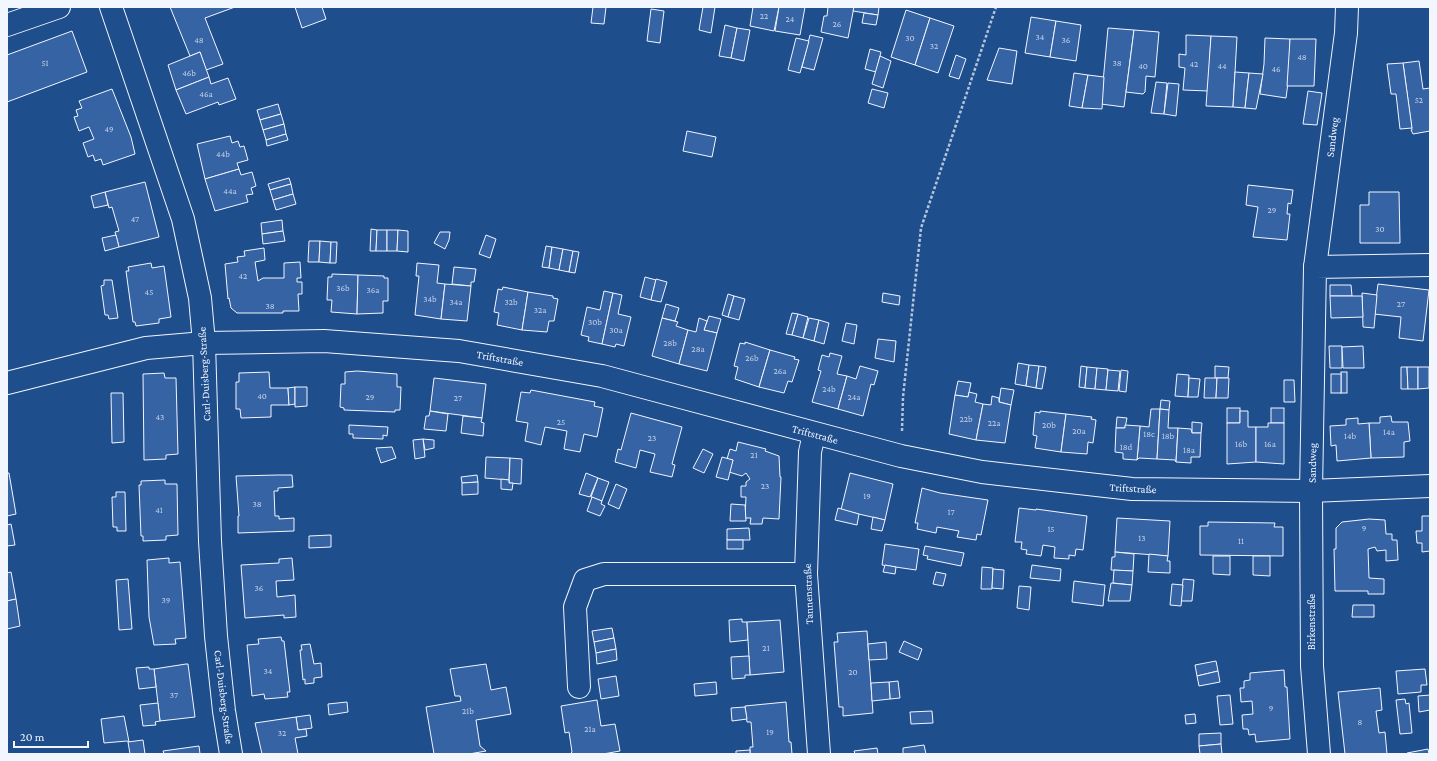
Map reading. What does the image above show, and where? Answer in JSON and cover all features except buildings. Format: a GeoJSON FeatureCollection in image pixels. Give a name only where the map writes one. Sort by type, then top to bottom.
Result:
{"type":"FeatureCollection","features":[{"type":"Feature","properties":{"kind":"street"},"geometry":{"type":"LineString","coordinates":[[7,25],[60,7]]}},
{"type":"Feature","properties":{"kind":"street","name":"Carl-Duisberg-Straße"},"geometry":{"type":"LineString","coordinates":[[111,7],[184,219],[200,298],[204,343],[210,541],[216,636],[224,711],[231,754]]}},
{"type":"Feature","properties":{"kind":"street","name":"Sandweg"},"geometry":{"type":"LineString","coordinates":[[1311,490],[1315,267],[1346,33],[1347,7]]}},
{"type":"Feature","properties":{"kind":"street"},"geometry":{"type":"LineString","coordinates":[[1315,267],[1430,265]]}},
{"type":"Feature","properties":{"kind":"street","name":"Triftstraße"},"geometry":{"type":"LineString","coordinates":[[7,383],[146,348],[204,343],[324,342],[459,351],[602,376],[814,434],[901,456],[982,472],[1132,489],[1311,490],[1430,486]]}},
{"type":"Feature","properties":{"kind":"street","name":"Tannenstraße"},"geometry":{"type":"LineString","coordinates":[[814,434],[810,452],[806,574],[819,754]]}},
{"type":"Feature","properties":{"kind":"street","name":"Birkenstraße"},"geometry":{"type":"LineString","coordinates":[[1311,490],[1312,666],[1319,754]]}},
{"type":"Feature","properties":{"kind":"street"},"geometry":{"type":"LineString","coordinates":[[578,687],[575,607],[585,580],[604,574],[806,574]]}},
{"type":"Feature","properties":{"kind":"path"},"geometry":{"type":"LineString","coordinates":[[901,456],[903,397],[921,228],[996,7]]}}]}
